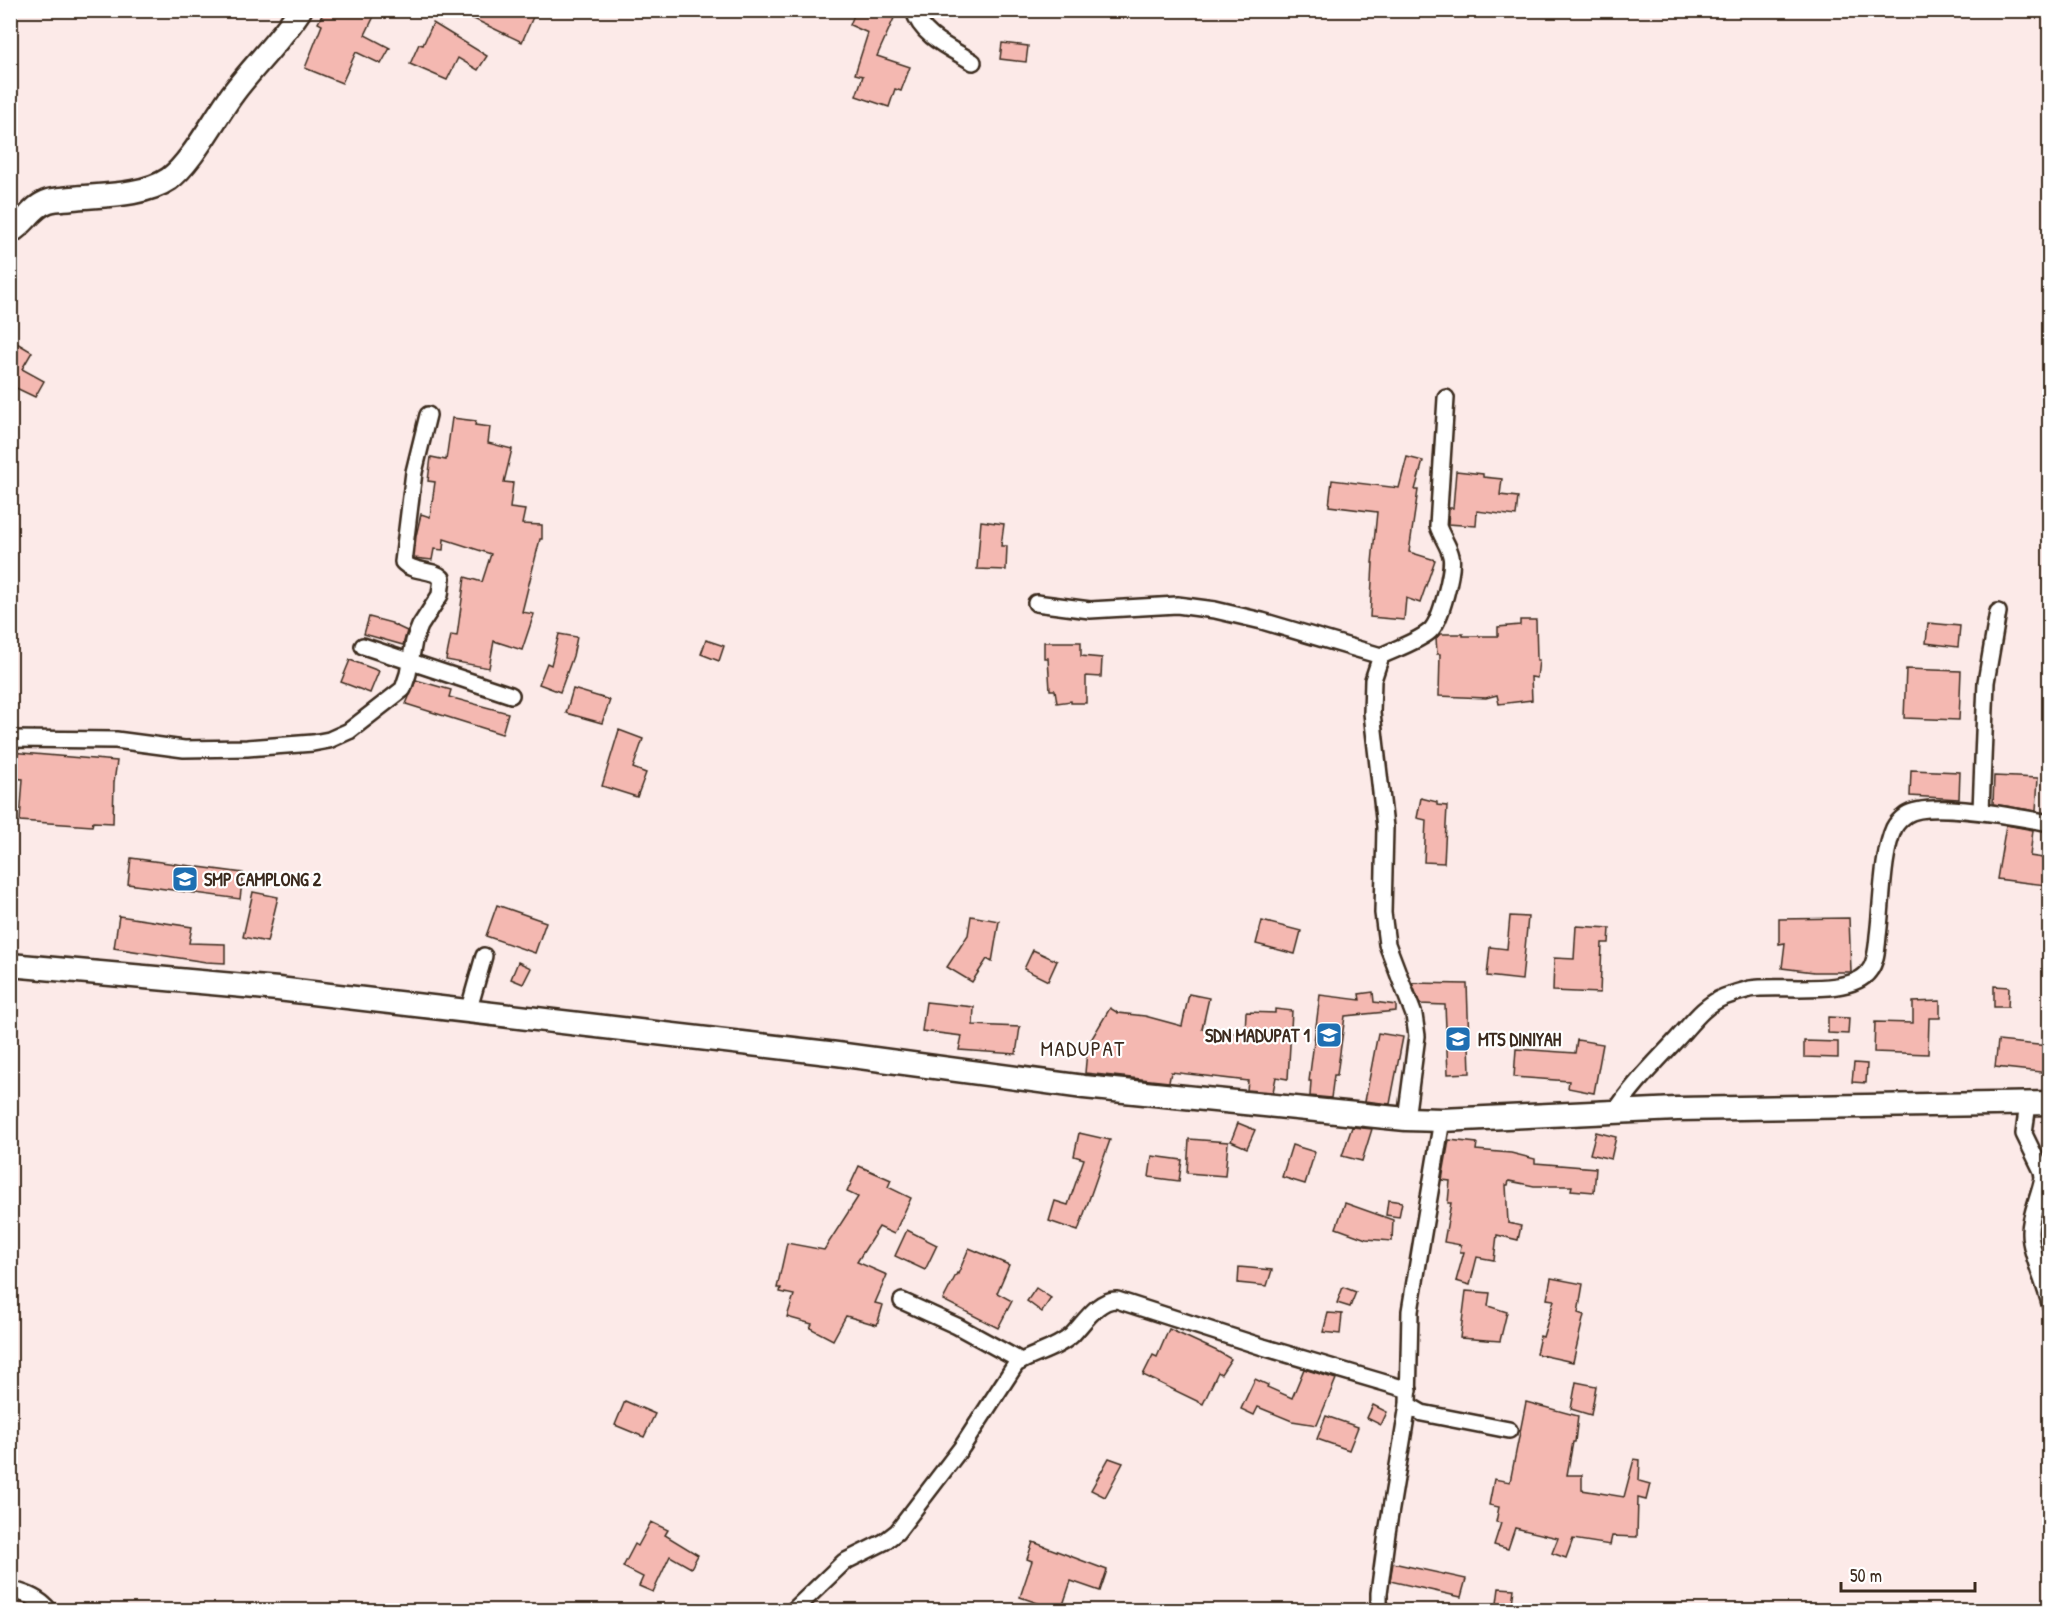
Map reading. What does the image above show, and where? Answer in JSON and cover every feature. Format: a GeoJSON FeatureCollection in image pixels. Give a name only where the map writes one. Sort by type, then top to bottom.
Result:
{"type":"FeatureCollection","features":[{"type":"Feature","properties":{"kind":"street"},"geometry":{"type":"LineString","coordinates":[[10,231],[22,224],[38,206],[50,200],[125,193],[152,187],[170,178],[189,157],[234,91],[279,39],[300,10]]}},
{"type":"Feature","properties":{"kind":"street"},"geometry":{"type":"LineString","coordinates":[[914,10],[917,22],[932,36],[973,62]]}},
{"type":"Feature","properties":{"kind":"street"},"geometry":{"type":"LineString","coordinates":[[1036,603],[1090,610],[1178,605],[1215,610],[1262,621],[1381,656],[1425,635],[1433,629],[1438,618],[1450,573],[1451,553],[1438,526],[1446,398]]}},
{"type":"Feature","properties":{"kind":"street"},"geometry":{"type":"LineString","coordinates":[[10,739],[116,740],[184,749],[248,748],[313,743],[329,740],[349,731],[395,697],[403,689],[414,641],[420,626],[440,595],[442,586],[442,578],[436,573],[408,567],[403,562],[414,472],[428,415]]}},
{"type":"Feature","properties":{"kind":"street"},"geometry":{"type":"LineString","coordinates":[[1981,811],[1986,682],[1998,612]]}},
{"type":"Feature","properties":{"kind":"street"},"geometry":{"type":"LineString","coordinates":[[363,645],[410,663],[511,695]]}},
{"type":"Feature","properties":{"kind":"street"},"geometry":{"type":"LineString","coordinates":[[1381,656],[1373,680],[1372,713],[1385,827],[1383,913],[1387,944],[1414,1015],[1417,1036],[1406,1119]]}},
{"type":"Feature","properties":{"kind":"street"},"geometry":{"type":"LineString","coordinates":[[1615,1112],[1639,1078],[1702,1011],[1722,998],[1751,989],[1822,988],[1843,985],[1869,972],[1876,950],[1887,850],[1894,826],[1907,814],[1923,809],[1981,811],[2049,823]]}},
{"type":"Feature","properties":{"kind":"street"},"geometry":{"type":"LineString","coordinates":[[468,1012],[484,956]]}},
{"type":"Feature","properties":{"kind":"street"},"geometry":{"type":"LineString","coordinates":[[10,965],[278,989],[814,1051],[1084,1086],[1406,1119],[1442,1120],[1615,1112],[2039,1103],[2024,1134],[2042,1171],[2043,1178],[2030,1233],[2032,1250],[2049,1304]]}},
{"type":"Feature","properties":{"kind":"street"},"geometry":{"type":"LineString","coordinates":[[1379,1611],[1379,1593],[1387,1533],[1408,1406],[1410,1311],[1442,1120]]}},
{"type":"Feature","properties":{"kind":"street"},"geometry":{"type":"LineString","coordinates":[[794,1611],[844,1562],[884,1542],[897,1532],[962,1447],[1010,1372],[1021,1361],[1060,1345],[1086,1321],[1102,1302],[1117,1299],[1263,1347],[1409,1390]]}},
{"type":"Feature","properties":{"kind":"street"},"geometry":{"type":"LineString","coordinates":[[902,1301],[957,1326],[1021,1361]]}},
{"type":"Feature","properties":{"kind":"street"},"geometry":{"type":"LineString","coordinates":[[1408,1406],[1422,1413],[1509,1430]]}},
{"type":"Feature","properties":{"kind":"street"},"geometry":{"type":"LineString","coordinates":[[10,1589],[33,1596],[49,1611]]}},
{"type":"Feature","properties":{"kind":"building"},"geometry":{"type":"Polygon","coordinates":[[[325,10],[377,10],[365,35],[390,48],[381,64],[356,52],[342,83],[305,68],[322,25],[318,23],[325,10]]]}},
{"type":"Feature","properties":{"kind":"building"},"geometry":{"type":"Polygon","coordinates":[[[455,10],[536,10],[522,42],[455,10]]]}},
{"type":"Feature","properties":{"kind":"building"},"geometry":{"type":"Polygon","coordinates":[[[856,10],[877,10],[894,18],[877,56],[910,67],[901,91],[895,89],[889,107],[856,96],[863,76],[855,74],[868,33],[850,25],[856,10]]]}},
{"type":"Feature","properties":{"kind":"building"},"geometry":{"type":"Polygon","coordinates":[[[433,23],[487,56],[478,70],[458,58],[447,80],[410,64],[419,44],[423,45],[433,23]]]}},
{"type":"Feature","properties":{"kind":"building"},"geometry":{"type":"Polygon","coordinates":[[[1002,43],[1028,46],[1026,62],[1000,59],[1002,43]]]}},
{"type":"Feature","properties":{"kind":"building"},"geometry":{"type":"Polygon","coordinates":[[[10,339],[32,352],[22,369],[44,381],[35,397],[12,386],[10,389],[10,339]]]}},
{"type":"Feature","properties":{"kind":"building"},"geometry":{"type":"Polygon","coordinates":[[[452,418],[476,421],[475,425],[490,427],[488,443],[512,449],[504,482],[513,483],[510,508],[525,510],[522,524],[542,525],[542,539],[540,539],[522,612],[534,614],[522,650],[494,641],[489,668],[446,660],[451,635],[457,636],[465,577],[482,582],[491,554],[444,539],[443,550],[434,549],[432,560],[414,558],[421,514],[430,517],[435,482],[428,481],[431,457],[446,460],[452,418]]]}},
{"type":"Feature","properties":{"kind":"building"},"geometry":{"type":"Polygon","coordinates":[[[1407,457],[1423,461],[1415,490],[1418,490],[1409,552],[1435,560],[1420,603],[1406,598],[1404,620],[1370,617],[1377,512],[1329,506],[1332,480],[1399,488],[1407,457]]]}},
{"type":"Feature","properties":{"kind":"building"},"geometry":{"type":"Polygon","coordinates":[[[1456,471],[1502,479],[1500,495],[1518,497],[1516,516],[1477,511],[1476,526],[1448,524],[1449,508],[1453,508],[1456,471]]]}},
{"type":"Feature","properties":{"kind":"building"},"geometry":{"type":"Polygon","coordinates":[[[981,521],[1004,524],[1001,546],[1007,546],[1006,570],[977,569],[981,521]]]}},
{"type":"Feature","properties":{"kind":"building"},"geometry":{"type":"Polygon","coordinates":[[[369,617],[392,623],[407,631],[403,645],[364,634],[369,617]]]}},
{"type":"Feature","properties":{"kind":"building"},"geometry":{"type":"Polygon","coordinates":[[[1520,620],[1536,620],[1537,660],[1539,660],[1537,678],[1531,677],[1532,700],[1499,704],[1497,695],[1486,698],[1439,696],[1440,654],[1437,654],[1436,638],[1440,634],[1498,636],[1498,627],[1520,625],[1520,620]]]}},
{"type":"Feature","properties":{"kind":"building"},"geometry":{"type":"Polygon","coordinates":[[[1928,623],[1960,626],[1958,647],[1926,643],[1928,623]]]}},
{"type":"Feature","properties":{"kind":"building"},"geometry":{"type":"Polygon","coordinates":[[[559,634],[577,637],[560,692],[539,684],[547,663],[551,665],[559,634]]]}},
{"type":"Feature","properties":{"kind":"building"},"geometry":{"type":"Polygon","coordinates":[[[706,640],[724,646],[719,661],[701,654],[706,640]]]}},
{"type":"Feature","properties":{"kind":"building"},"geometry":{"type":"Polygon","coordinates":[[[1044,642],[1081,642],[1081,656],[1102,658],[1101,677],[1086,676],[1086,703],[1071,703],[1071,701],[1057,703],[1055,690],[1050,690],[1048,658],[1044,658],[1044,642]]]}},
{"type":"Feature","properties":{"kind":"building"},"geometry":{"type":"Polygon","coordinates":[[[350,660],[379,671],[370,693],[341,682],[350,660]]]}},
{"type":"Feature","properties":{"kind":"building"},"geometry":{"type":"Polygon","coordinates":[[[1906,669],[1961,671],[1959,720],[1904,718],[1906,669]]]}},
{"type":"Feature","properties":{"kind":"building"},"geometry":{"type":"Polygon","coordinates":[[[416,680],[451,690],[449,697],[508,713],[502,734],[406,704],[416,680]]]}},
{"type":"Feature","properties":{"kind":"building"},"geometry":{"type":"Polygon","coordinates":[[[573,689],[610,700],[602,723],[566,713],[573,689]]]}},
{"type":"Feature","properties":{"kind":"building"},"geometry":{"type":"Polygon","coordinates":[[[619,730],[643,739],[633,768],[646,773],[637,797],[602,786],[619,730]]]}},
{"type":"Feature","properties":{"kind":"building"},"geometry":{"type":"Polygon","coordinates":[[[10,752],[117,761],[113,823],[93,822],[92,826],[20,821],[23,779],[10,778],[10,752]]]}},
{"type":"Feature","properties":{"kind":"building"},"geometry":{"type":"Polygon","coordinates":[[[1911,770],[1960,772],[1959,799],[1910,796],[1911,770]]]}},
{"type":"Feature","properties":{"kind":"building"},"geometry":{"type":"Polygon","coordinates":[[[1994,776],[2038,778],[2036,811],[1993,804],[1994,776]]]}},
{"type":"Feature","properties":{"kind":"building"},"geometry":{"type":"Polygon","coordinates":[[[1421,798],[1437,802],[1437,805],[1447,806],[1444,863],[1424,862],[1426,820],[1417,818],[1421,798]]]}},
{"type":"Feature","properties":{"kind":"building"},"geometry":{"type":"Polygon","coordinates":[[[2006,825],[2033,830],[2030,856],[2049,859],[2046,885],[1997,879],[2006,825]]]}},
{"type":"Feature","properties":{"kind":"building","name":"SMP CAMPLONG 2"},"geometry":{"type":"Polygon","coordinates":[[[131,858],[243,873],[240,899],[128,884],[131,858]]]}},
{"type":"Feature","properties":{"kind":"building","name":"SMP CAMPLONG 2"},"geometry":{"type":"Polygon","coordinates":[[[253,892],[278,897],[267,942],[243,937],[253,892]]]}},
{"type":"Feature","properties":{"kind":"building"},"geometry":{"type":"Polygon","coordinates":[[[497,905],[546,922],[535,953],[486,936],[497,905]]]}},
{"type":"Feature","properties":{"kind":"building","name":"SMP CAMPLONG 2"},"geometry":{"type":"Polygon","coordinates":[[[119,916],[192,927],[189,943],[225,944],[225,963],[114,948],[119,916]]]}},
{"type":"Feature","properties":{"kind":"building"},"geometry":{"type":"Polygon","coordinates":[[[971,916],[999,921],[992,962],[987,959],[972,982],[947,967],[968,935],[971,916]]]}},
{"type":"Feature","properties":{"kind":"building"},"geometry":{"type":"Polygon","coordinates":[[[1510,916],[1528,917],[1522,980],[1487,976],[1490,947],[1507,949],[1510,916]]]}},
{"type":"Feature","properties":{"kind":"building"},"geometry":{"type":"Polygon","coordinates":[[[1849,918],[1851,972],[1814,972],[1782,968],[1785,943],[1779,944],[1779,919],[1849,918]]]}},
{"type":"Feature","properties":{"kind":"building"},"geometry":{"type":"Polygon","coordinates":[[[1262,921],[1301,931],[1295,954],[1256,944],[1262,921]]]}},
{"type":"Feature","properties":{"kind":"building"},"geometry":{"type":"Polygon","coordinates":[[[1576,926],[1610,928],[1609,943],[1602,943],[1600,993],[1553,991],[1554,958],[1574,959],[1576,926]]]}},
{"type":"Feature","properties":{"kind":"building"},"geometry":{"type":"Polygon","coordinates":[[[1033,950],[1057,961],[1048,981],[1024,969],[1033,950]]]}},
{"type":"Feature","properties":{"kind":"building"},"geometry":{"type":"Polygon","coordinates":[[[518,962],[531,968],[523,984],[511,979],[518,962]]]}},
{"type":"Feature","properties":{"kind":"building","name":"MTS DINIYAH"},"geometry":{"type":"Polygon","coordinates":[[[1412,983],[1467,984],[1470,1073],[1448,1074],[1445,1005],[1420,1004],[1412,983]]]}},
{"type":"Feature","properties":{"kind":"building"},"geometry":{"type":"Polygon","coordinates":[[[1994,986],[2009,987],[2008,1007],[1994,1007],[1994,986]]]}},
{"type":"Feature","properties":{"kind":"building","name":"SDN MADUPAT 1"},"geometry":{"type":"Polygon","coordinates":[[[1373,992],[1374,1002],[1396,1005],[1396,1011],[1345,1016],[1337,1075],[1334,1075],[1331,1098],[1310,1096],[1311,1081],[1309,1081],[1320,995],[1360,1000],[1359,994],[1373,992]]]}},
{"type":"Feature","properties":{"kind":"building"},"geometry":{"type":"Polygon","coordinates":[[[1189,994],[1209,998],[1202,1029],[1208,1031],[1245,1034],[1246,1012],[1275,1013],[1275,1009],[1292,1011],[1288,1079],[1276,1077],[1273,1092],[1247,1090],[1248,1081],[1171,1072],[1169,1082],[1085,1073],[1088,1040],[1091,1040],[1110,1008],[1118,1013],[1145,1016],[1182,1026],[1189,994]]]}},
{"type":"Feature","properties":{"kind":"building"},"geometry":{"type":"Polygon","coordinates":[[[1940,1001],[1940,1018],[1929,1018],[1928,1054],[1874,1052],[1875,1022],[1913,1023],[1913,1002],[1940,1001]]]}},
{"type":"Feature","properties":{"kind":"building"},"geometry":{"type":"Polygon","coordinates":[[[926,1002],[974,1007],[973,1025],[1020,1027],[1016,1054],[959,1050],[962,1036],[922,1031],[926,1002]]]}},
{"type":"Feature","properties":{"kind":"building"},"geometry":{"type":"Polygon","coordinates":[[[1828,1017],[1849,1018],[1848,1034],[1828,1033],[1828,1017]]]}},
{"type":"Feature","properties":{"kind":"building"},"geometry":{"type":"Polygon","coordinates":[[[1378,1033],[1403,1037],[1390,1104],[1365,1101],[1378,1033]]]}},
{"type":"Feature","properties":{"kind":"building"},"geometry":{"type":"Polygon","coordinates":[[[1577,1040],[1603,1044],[1594,1093],[1568,1088],[1569,1081],[1514,1077],[1516,1049],[1575,1053],[1577,1040]]]}},
{"type":"Feature","properties":{"kind":"building"},"geometry":{"type":"Polygon","coordinates":[[[1804,1041],[1838,1042],[1838,1058],[1804,1057],[1804,1041]]]}},
{"type":"Feature","properties":{"kind":"building"},"geometry":{"type":"Polygon","coordinates":[[[1998,1041],[2049,1046],[2049,1073],[1995,1067],[1998,1041]]]}},
{"type":"Feature","properties":{"kind":"building"},"geometry":{"type":"Polygon","coordinates":[[[1854,1063],[1867,1064],[1866,1083],[1852,1082],[1854,1063]]]}},
{"type":"Feature","properties":{"kind":"building"},"geometry":{"type":"Polygon","coordinates":[[[1238,1123],[1255,1130],[1247,1148],[1231,1141],[1238,1123]]]}},
{"type":"Feature","properties":{"kind":"building"},"geometry":{"type":"Polygon","coordinates":[[[1352,1127],[1372,1129],[1362,1161],[1342,1156],[1352,1127]]]}},
{"type":"Feature","properties":{"kind":"building"},"geometry":{"type":"Polygon","coordinates":[[[1596,1132],[1616,1137],[1611,1159],[1590,1154],[1596,1132]]]}},
{"type":"Feature","properties":{"kind":"building"},"geometry":{"type":"Polygon","coordinates":[[[1079,1133],[1110,1140],[1078,1231],[1049,1221],[1055,1201],[1068,1205],[1084,1159],[1074,1156],[1079,1133]]]}},
{"type":"Feature","properties":{"kind":"building"},"geometry":{"type":"Polygon","coordinates":[[[1189,1139],[1228,1142],[1225,1176],[1187,1173],[1189,1139]]]}},
{"type":"Feature","properties":{"kind":"building"},"geometry":{"type":"Polygon","coordinates":[[[1449,1140],[1477,1143],[1476,1150],[1511,1153],[1535,1159],[1535,1163],[1596,1168],[1594,1192],[1571,1190],[1572,1186],[1534,1186],[1509,1181],[1506,1185],[1508,1223],[1521,1226],[1518,1240],[1497,1235],[1494,1260],[1477,1257],[1470,1285],[1456,1281],[1464,1252],[1460,1252],[1461,1245],[1444,1242],[1451,1203],[1448,1203],[1450,1181],[1442,1180],[1449,1140]]]}},
{"type":"Feature","properties":{"kind":"building"},"geometry":{"type":"Polygon","coordinates":[[[1292,1145],[1315,1152],[1305,1184],[1282,1177],[1292,1145]]]}},
{"type":"Feature","properties":{"kind":"building"},"geometry":{"type":"Polygon","coordinates":[[[1152,1156],[1182,1160],[1179,1181],[1149,1177],[1152,1156]]]}},
{"type":"Feature","properties":{"kind":"building"},"geometry":{"type":"Polygon","coordinates":[[[859,1166],[891,1180],[888,1187],[911,1198],[894,1234],[879,1227],[857,1262],[887,1275],[875,1303],[883,1305],[877,1325],[846,1316],[833,1340],[810,1328],[812,1324],[787,1317],[794,1295],[780,1292],[781,1288],[777,1288],[787,1243],[824,1250],[858,1197],[847,1192],[859,1166]]]}},
{"type":"Feature","properties":{"kind":"building"},"geometry":{"type":"Polygon","coordinates":[[[1388,1200],[1402,1202],[1399,1217],[1386,1215],[1388,1200]]]}},
{"type":"Feature","properties":{"kind":"building"},"geometry":{"type":"Polygon","coordinates":[[[1345,1203],[1393,1220],[1392,1241],[1366,1239],[1336,1228],[1345,1203]]]}},
{"type":"Feature","properties":{"kind":"building"},"geometry":{"type":"Polygon","coordinates":[[[907,1230],[937,1245],[925,1270],[895,1256],[907,1230]]]}},
{"type":"Feature","properties":{"kind":"building"},"geometry":{"type":"Polygon","coordinates":[[[969,1248],[1009,1265],[997,1293],[1012,1301],[998,1328],[943,1300],[969,1248]]]}},
{"type":"Feature","properties":{"kind":"building"},"geometry":{"type":"Polygon","coordinates":[[[1239,1267],[1272,1270],[1267,1286],[1238,1283],[1239,1267]]]}},
{"type":"Feature","properties":{"kind":"building"},"geometry":{"type":"Polygon","coordinates":[[[1551,1278],[1583,1284],[1578,1313],[1584,1315],[1573,1362],[1536,1354],[1540,1336],[1543,1337],[1554,1300],[1547,1299],[1551,1278]]]}},
{"type":"Feature","properties":{"kind":"building"},"geometry":{"type":"Polygon","coordinates":[[[1343,1287],[1356,1292],[1350,1307],[1337,1303],[1343,1287]]]}},
{"type":"Feature","properties":{"kind":"building"},"geometry":{"type":"Polygon","coordinates":[[[1036,1288],[1051,1298],[1042,1312],[1027,1301],[1036,1288]]]}},
{"type":"Feature","properties":{"kind":"building"},"geometry":{"type":"Polygon","coordinates":[[[1466,1291],[1490,1293],[1488,1306],[1507,1312],[1500,1341],[1460,1338],[1466,1291]]]}},
{"type":"Feature","properties":{"kind":"building"},"geometry":{"type":"Polygon","coordinates":[[[1328,1313],[1342,1314],[1340,1334],[1323,1332],[1328,1313]]]}},
{"type":"Feature","properties":{"kind":"building"},"geometry":{"type":"Polygon","coordinates":[[[1169,1329],[1231,1359],[1221,1374],[1218,1372],[1203,1404],[1143,1375],[1153,1355],[1157,1357],[1169,1329]]]}},
{"type":"Feature","properties":{"kind":"building"},"geometry":{"type":"Polygon","coordinates":[[[1304,1369],[1336,1379],[1317,1425],[1292,1421],[1258,1407],[1254,1415],[1241,1409],[1255,1379],[1292,1398],[1304,1369]]]}},
{"type":"Feature","properties":{"kind":"building"},"geometry":{"type":"Polygon","coordinates":[[[1576,1382],[1596,1386],[1591,1415],[1571,1409],[1576,1382]]]}},
{"type":"Feature","properties":{"kind":"building"},"geometry":{"type":"Polygon","coordinates":[[[625,1401],[655,1414],[644,1437],[615,1425],[625,1401]]]}},
{"type":"Feature","properties":{"kind":"building"},"geometry":{"type":"Polygon","coordinates":[[[1526,1402],[1578,1416],[1575,1442],[1573,1442],[1567,1475],[1582,1475],[1582,1490],[1624,1497],[1634,1459],[1640,1460],[1639,1481],[1650,1484],[1646,1500],[1638,1498],[1637,1537],[1612,1536],[1610,1545],[1573,1539],[1566,1558],[1552,1553],[1558,1538],[1515,1528],[1508,1549],[1494,1545],[1501,1523],[1496,1522],[1499,1507],[1489,1505],[1494,1479],[1510,1482],[1526,1402]]]}},
{"type":"Feature","properties":{"kind":"building"},"geometry":{"type":"Polygon","coordinates":[[[1373,1405],[1387,1412],[1381,1425],[1367,1418],[1373,1405]]]}},
{"type":"Feature","properties":{"kind":"building"},"geometry":{"type":"Polygon","coordinates":[[[1326,1416],[1358,1427],[1349,1450],[1317,1439],[1326,1416]]]}},
{"type":"Feature","properties":{"kind":"building"},"geometry":{"type":"Polygon","coordinates":[[[1109,1458],[1123,1463],[1105,1497],[1091,1490],[1109,1458]]]}},
{"type":"Feature","properties":{"kind":"building"},"geometry":{"type":"Polygon","coordinates":[[[651,1522],[668,1530],[665,1535],[698,1555],[691,1568],[670,1556],[653,1592],[639,1586],[643,1577],[623,1567],[635,1544],[638,1546],[651,1522]]]}},
{"type":"Feature","properties":{"kind":"building"},"geometry":{"type":"Polygon","coordinates":[[[1033,1542],[1107,1570],[1100,1591],[1071,1581],[1061,1611],[1020,1597],[1032,1561],[1027,1559],[1033,1542]]]}},
{"type":"Feature","properties":{"kind":"building"},"geometry":{"type":"Polygon","coordinates":[[[1393,1563],[1466,1579],[1461,1597],[1390,1581],[1393,1563]]]}},
{"type":"Feature","properties":{"kind":"building"},"geometry":{"type":"Polygon","coordinates":[[[1499,1588],[1514,1589],[1511,1611],[1496,1611],[1499,1588]]]}},
{"type":"Feature","properties":{"kind":"place","name":"SMP CAMPLONG 2"},"geometry":{"type":"Point","coordinates":[185,879]}},
{"type":"Feature","properties":{"kind":"place","name":"SDN MADUPAT 1"},"geometry":{"type":"Point","coordinates":[1329,1035]}},
{"type":"Feature","properties":{"kind":"place","name":"MTS DINIYAH"},"geometry":{"type":"Point","coordinates":[1458,1039]}},
{"type":"Feature","properties":{"kind":"district","name":"MADUPAT"},"geometry":{"type":"Point","coordinates":[1083,1048]}}]}
